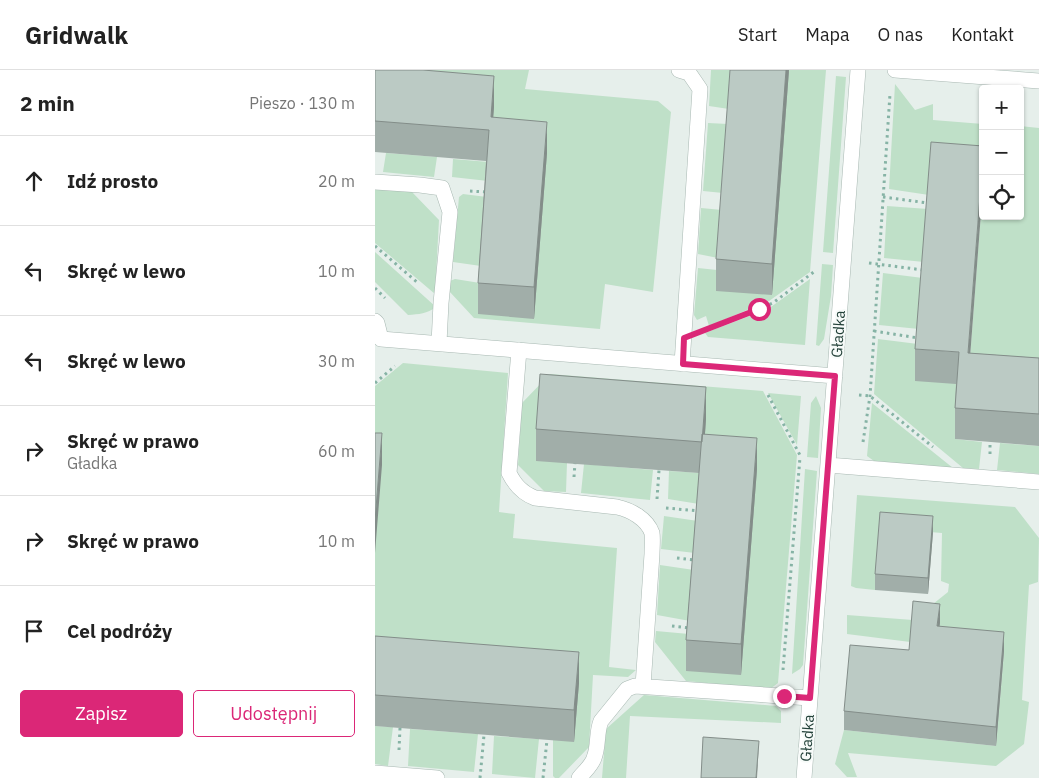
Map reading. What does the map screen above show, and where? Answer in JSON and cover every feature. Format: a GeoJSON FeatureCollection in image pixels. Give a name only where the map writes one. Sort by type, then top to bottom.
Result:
{"type":"FeatureCollection","features":[{"type":"Feature","properties":{"kind":"street"},"geometry":{"type":"LineString","coordinates":[[679,70],[689,73],[700,89],[683,364]]}},
{"type":"Feature","properties":{"kind":"street","name":"Gładka"},"geometry":{"type":"LineString","coordinates":[[804,778],[858,70]]}},
{"type":"Feature","properties":{"kind":"street"},"geometry":{"type":"LineString","coordinates":[[895,70],[1039,81]]}},
{"type":"Feature","properties":{"kind":"street"},"geometry":{"type":"LineString","coordinates":[[375,182],[442,188],[450,212],[439,343]]}},
{"type":"Feature","properties":{"kind":"street"},"geometry":{"type":"LineString","coordinates":[[375,321],[381,339],[835,376]]}},
{"type":"Feature","properties":{"kind":"street"},"geometry":{"type":"LineString","coordinates":[[519,350],[509,473],[514,481],[526,494],[535,498],[626,509],[643,520],[652,533],[643,686]]}},
{"type":"Feature","properties":{"kind":"street"},"geometry":{"type":"LineString","coordinates":[[828,465],[1039,482]]}},
{"type":"Feature","properties":{"kind":"street"},"geometry":{"type":"LineString","coordinates":[[579,778],[593,761],[596,752],[598,727],[601,721],[627,690],[635,686],[810,698]]}},
{"type":"Feature","properties":{"kind":"street"},"geometry":{"type":"LineString","coordinates":[[375,773],[437,778]]}},
{"type":"Feature","properties":{"kind":"path"},"geometry":{"type":"LineString","coordinates":[[859,467],[869,396],[891,88]]}},
{"type":"Feature","properties":{"kind":"path"},"geometry":{"type":"LineString","coordinates":[[883,197],[928,203]]}},
{"type":"Feature","properties":{"kind":"path"},"geometry":{"type":"LineString","coordinates":[[375,246],[441,303]]}},
{"type":"Feature","properties":{"kind":"path"},"geometry":{"type":"LineString","coordinates":[[684,338],[773,303],[815,271]]}},
{"type":"Feature","properties":{"kind":"path"},"geometry":{"type":"LineString","coordinates":[[874,331],[918,338]]}},
{"type":"Feature","properties":{"kind":"path"},"geometry":{"type":"LineString","coordinates":[[763,387],[801,456]]}},
{"type":"Feature","properties":{"kind":"path"},"geometry":{"type":"LineString","coordinates":[[834,392],[869,396],[934,448]]}},
{"type":"Feature","properties":{"kind":"path"},"geometry":{"type":"LineString","coordinates":[[657,507],[659,470]]}},
{"type":"Feature","properties":{"kind":"path"},"geometry":{"type":"LineString","coordinates":[[480,778],[484,735]]}},
{"type":"Feature","properties":{"kind":"path"},"geometry":{"type":"LineString","coordinates":[[543,778],[547,740]]}},
{"type":"Feature","properties":{"kind":"green space"},"geometry":{"type":"Polygon","coordinates":[[[375,70],[529,70],[525,89],[658,101],[671,112],[653,292],[605,284],[600,329],[474,318],[449,291],[450,281],[455,279],[480,283],[546,153],[375,70]]]}},
{"type":"Feature","properties":{"kind":"green space"},"geometry":{"type":"Polygon","coordinates":[[[711,70],[732,70],[729,109],[709,106],[711,70]]]}},
{"type":"Feature","properties":{"kind":"green space"},"geometry":{"type":"Polygon","coordinates":[[[789,70],[826,70],[810,272],[769,301],[709,326],[706,316],[697,320],[694,315],[698,268],[717,270],[789,70]]]}},
{"type":"Feature","properties":{"kind":"green space"},"geometry":{"type":"Polygon","coordinates":[[[836,76],[846,77],[833,253],[823,252],[836,76]]]}},
{"type":"Feature","properties":{"kind":"green space"},"geometry":{"type":"Polygon","coordinates":[[[895,84],[915,110],[933,104],[933,120],[979,124],[979,179],[929,195],[889,189],[895,84]]]}},
{"type":"Feature","properties":{"kind":"green space"},"geometry":{"type":"Polygon","coordinates":[[[708,123],[728,124],[723,193],[703,191],[708,123]]]}},
{"type":"Feature","properties":{"kind":"green space"},"geometry":{"type":"Polygon","coordinates":[[[1024,126],[1039,128],[1039,390],[968,384],[980,220],[1024,220],[1024,126]]]}},
{"type":"Feature","properties":{"kind":"green space"},"geometry":{"type":"Polygon","coordinates":[[[386,153],[437,157],[434,177],[383,172],[386,153]]]}},
{"type":"Feature","properties":{"kind":"green space"},"geometry":{"type":"Polygon","coordinates":[[[453,159],[489,162],[488,181],[452,177],[453,159]]]}},
{"type":"Feature","properties":{"kind":"green space"},"geometry":{"type":"Polygon","coordinates":[[[375,189],[412,192],[439,220],[435,294],[375,243],[375,189]]]}},
{"type":"Feature","properties":{"kind":"green space"},"geometry":{"type":"Polygon","coordinates":[[[463,194],[487,197],[481,266],[453,262],[459,197],[463,194]]]}},
{"type":"Feature","properties":{"kind":"green space"},"geometry":{"type":"Polygon","coordinates":[[[887,206],[928,209],[924,262],[884,258],[887,206]]]}},
{"type":"Feature","properties":{"kind":"green space"},"geometry":{"type":"Polygon","coordinates":[[[701,208],[722,210],[718,258],[698,254],[701,208]]]}},
{"type":"Feature","properties":{"kind":"green space"},"geometry":{"type":"Polygon","coordinates":[[[375,252],[436,307],[419,314],[408,315],[375,282],[375,252]]]}},
{"type":"Feature","properties":{"kind":"green space"},"geometry":{"type":"Polygon","coordinates":[[[822,264],[833,265],[831,296],[824,339],[819,346],[816,345],[822,264]]]}},
{"type":"Feature","properties":{"kind":"green space"},"geometry":{"type":"Polygon","coordinates":[[[883,273],[923,278],[919,329],[879,325],[883,273]]]}},
{"type":"Feature","properties":{"kind":"green space"},"geometry":{"type":"Polygon","coordinates":[[[810,279],[805,345],[708,337],[705,333],[768,309],[810,279]]]}},
{"type":"Feature","properties":{"kind":"green space"},"geometry":{"type":"Polygon","coordinates":[[[878,339],[918,344],[959,384],[955,439],[982,442],[979,469],[963,468],[874,394],[878,339]]]}},
{"type":"Feature","properties":{"kind":"green space"},"geometry":{"type":"Polygon","coordinates":[[[403,363],[508,373],[499,512],[515,514],[513,538],[617,548],[609,667],[636,670],[628,677],[593,675],[589,747],[559,778],[553,776],[553,740],[375,667],[375,386],[403,363]]]}},
{"type":"Feature","properties":{"kind":"green space"},"geometry":{"type":"Polygon","coordinates":[[[550,374],[763,391],[797,455],[778,683],[770,689],[686,681],[655,642],[656,631],[689,634],[757,469],[567,463],[566,492],[544,491],[518,465],[522,403],[550,374]]]}},
{"type":"Feature","properties":{"kind":"green space"},"geometry":{"type":"Polygon","coordinates":[[[768,393],[801,396],[797,445],[768,393]]]}},
{"type":"Feature","properties":{"kind":"green space"},"geometry":{"type":"Polygon","coordinates":[[[816,396],[821,408],[818,458],[807,457],[811,403],[816,396]]]}},
{"type":"Feature","properties":{"kind":"green space"},"geometry":{"type":"Polygon","coordinates":[[[872,403],[953,468],[874,461],[867,456],[872,403]]]}},
{"type":"Feature","properties":{"kind":"green space"},"geometry":{"type":"Polygon","coordinates":[[[1000,443],[1039,446],[1039,474],[997,470],[1000,443]]]}},
{"type":"Feature","properties":{"kind":"green space"},"geometry":{"type":"Polygon","coordinates":[[[584,464],[653,470],[650,500],[581,493],[584,464]]]}},
{"type":"Feature","properties":{"kind":"green space"},"geometry":{"type":"Polygon","coordinates":[[[805,469],[817,471],[803,665],[792,674],[805,469]]]}},
{"type":"Feature","properties":{"kind":"green space"},"geometry":{"type":"Polygon","coordinates":[[[669,471],[702,473],[699,504],[668,499],[669,471]]]}},
{"type":"Feature","properties":{"kind":"green space"},"geometry":{"type":"Polygon","coordinates":[[[857,495],[1015,507],[1039,538],[1038,582],[1029,585],[1022,700],[1029,702],[1024,744],[996,766],[848,753],[857,777],[847,777],[835,764],[844,730],[996,746],[1004,652],[847,634],[847,615],[913,620],[948,592],[949,584],[941,581],[942,533],[880,528],[875,590],[851,586],[857,495]]]}},
{"type":"Feature","properties":{"kind":"green space"},"geometry":{"type":"Polygon","coordinates":[[[664,516],[698,521],[695,553],[661,549],[664,516]]]}},
{"type":"Feature","properties":{"kind":"green space"},"geometry":{"type":"Polygon","coordinates":[[[660,565],[694,570],[690,621],[657,615],[660,565]]]}},
{"type":"Feature","properties":{"kind":"green space"},"geometry":{"type":"Polygon","coordinates":[[[644,695],[776,706],[781,711],[781,723],[630,716],[626,778],[602,778],[606,729],[644,695]]]}},
{"type":"Feature","properties":{"kind":"green space"},"geometry":{"type":"Polygon","coordinates":[[[375,726],[393,727],[388,766],[375,764],[375,726]]]}},
{"type":"Feature","properties":{"kind":"green space"},"geometry":{"type":"Polygon","coordinates":[[[410,729],[478,734],[474,772],[408,766],[410,729]]]}},
{"type":"Feature","properties":{"kind":"green space"},"geometry":{"type":"Polygon","coordinates":[[[494,736],[539,739],[535,778],[492,774],[494,736]]]}},
{"type":"Feature","properties":{"kind":"building"},"geometry":{"type":"Polygon","coordinates":[[[375,70],[423,70],[494,76],[491,117],[547,122],[534,287],[478,283],[489,130],[375,121],[375,70]]]}},
{"type":"Feature","properties":{"kind":"building"},"geometry":{"type":"Polygon","coordinates":[[[730,70],[786,70],[772,264],[716,259],[730,70]]]}},
{"type":"Feature","properties":{"kind":"building"},"geometry":{"type":"Polygon","coordinates":[[[931,142],[979,146],[979,209],[968,353],[1039,358],[1039,414],[955,408],[959,352],[915,349],[931,142]]]}},
{"type":"Feature","properties":{"kind":"building"},"geometry":{"type":"Polygon","coordinates":[[[540,374],[706,387],[702,442],[536,429],[540,374]]]}},
{"type":"Feature","properties":{"kind":"building"},"geometry":{"type":"Polygon","coordinates":[[[375,433],[382,433],[375,521],[375,433]]]}},
{"type":"Feature","properties":{"kind":"building"},"geometry":{"type":"Polygon","coordinates":[[[702,434],[757,438],[741,644],[686,640],[702,434]]]}},
{"type":"Feature","properties":{"kind":"building"},"geometry":{"type":"Polygon","coordinates":[[[880,512],[933,516],[928,578],[875,574],[880,512]]]}},
{"type":"Feature","properties":{"kind":"building"},"geometry":{"type":"Polygon","coordinates":[[[913,601],[940,604],[937,626],[1004,632],[996,727],[844,711],[850,645],[909,650],[913,601]]]}},
{"type":"Feature","properties":{"kind":"building"},"geometry":{"type":"Polygon","coordinates":[[[375,636],[579,652],[574,710],[375,695],[375,636]]]}},
{"type":"Feature","properties":{"kind":"building"},"geometry":{"type":"Polygon","coordinates":[[[703,737],[759,741],[756,778],[701,778],[703,737]]]}},
{"type":"Feature","properties":{"kind":"route"},"geometry":{"type":"LineString","coordinates":[[759,309],[684,338],[683,364],[835,376],[810,698],[784,696]]}}]}
